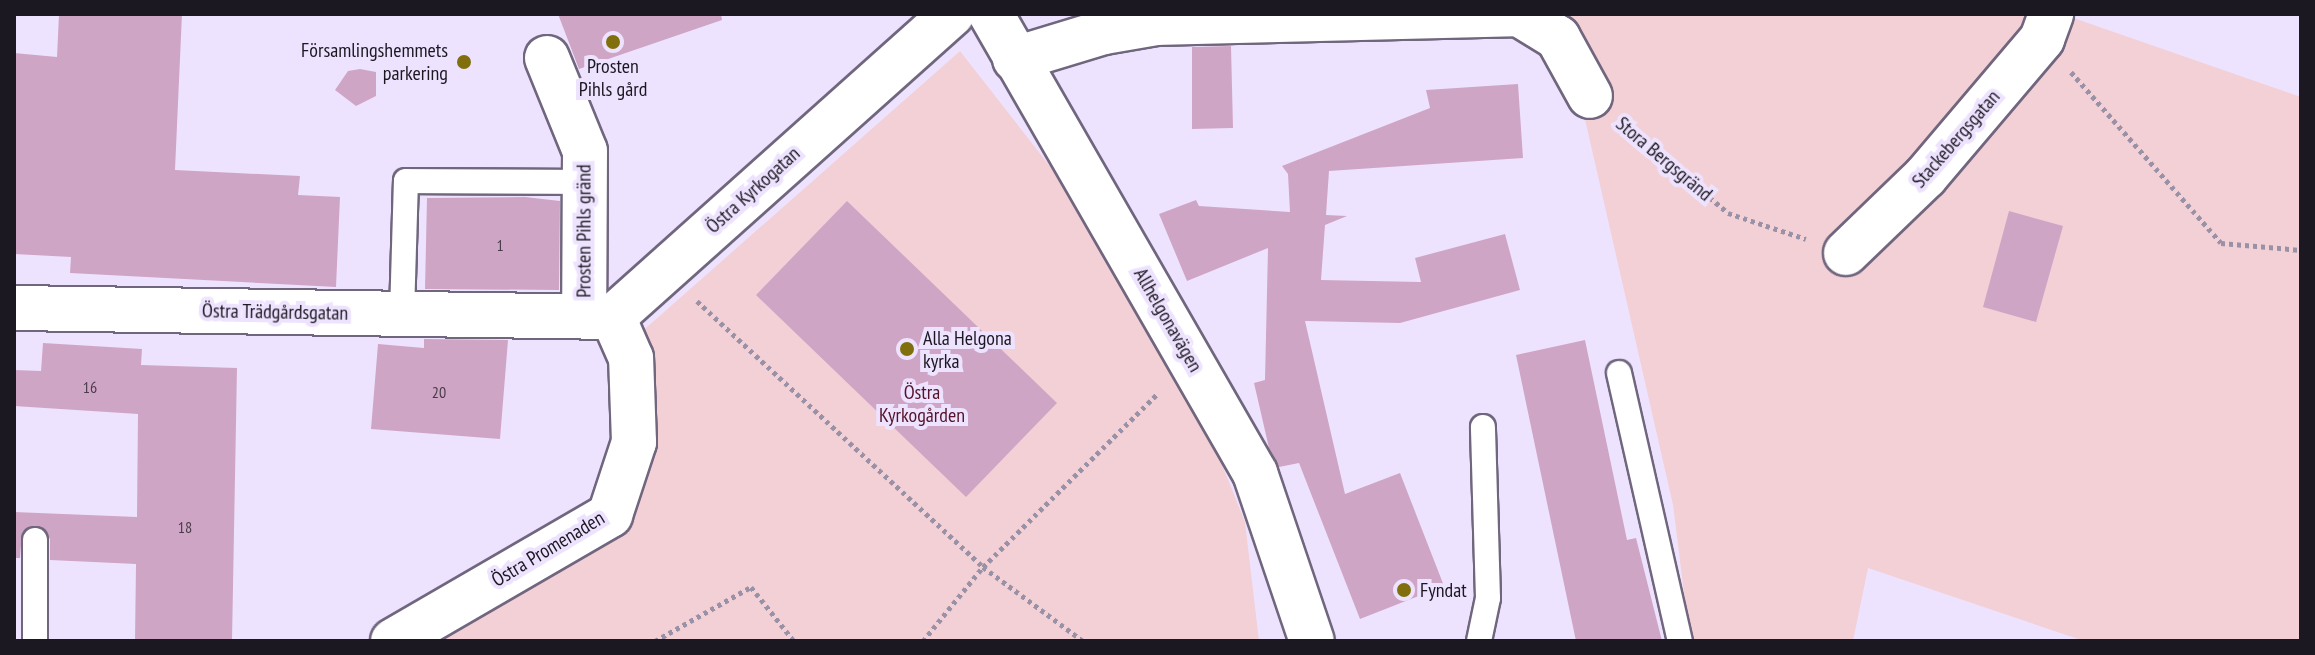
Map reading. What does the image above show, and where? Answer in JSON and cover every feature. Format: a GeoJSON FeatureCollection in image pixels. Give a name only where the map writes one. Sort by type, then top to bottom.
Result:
{"type":"FeatureCollection","features":[{"type":"Feature","properties":{"kind":"street","name":"Östra Kyrkogatan"},"geometry":{"type":"LineString","coordinates":[[598,316],[952,14]]}},
{"type":"Feature","properties":{"kind":"street","name":"Allhelgonavägen"},"geometry":{"type":"LineString","coordinates":[[991,14],[1255,473],[1312,641]]}},
{"type":"Feature","properties":{"kind":"street"},"geometry":{"type":"LineString","coordinates":[[1015,59],[1104,32],[1156,23],[1516,14],[1558,38],[1590,96]]}},
{"type":"Feature","properties":{"kind":"street","name":"Stackebergsgatan"},"geometry":{"type":"LineString","coordinates":[[1846,253],[1925,177],[2047,27]]}},
{"type":"Feature","properties":{"kind":"street","name":"Prosten Pihls gränd"},"geometry":{"type":"LineString","coordinates":[[547,58],[585,151],[584,182],[598,316]]}},
{"type":"Feature","properties":{"kind":"street","name":"Östra Trädgårdsgatan"},"geometry":{"type":"LineString","coordinates":[[14,308],[598,316]]}},
{"type":"Feature","properties":{"kind":"street","name":"Östra Promenaden"},"geometry":{"type":"LineString","coordinates":[[393,641],[610,515],[634,442],[631,358],[598,316]]}},
{"type":"Feature","properties":{"kind":"lane"},"geometry":{"type":"LineString","coordinates":[[402,314],[406,181],[584,182]]}},
{"type":"Feature","properties":{"kind":"lane"},"geometry":{"type":"LineString","coordinates":[[1619,373],[1680,641]]}},
{"type":"Feature","properties":{"kind":"lane"},"geometry":{"type":"LineString","coordinates":[[1479,641],[1488,598],[1483,427]]}},
{"type":"Feature","properties":{"kind":"lane"},"geometry":{"type":"LineString","coordinates":[[35,540],[35,641]]}},
{"type":"Feature","properties":{"kind":"path"},"geometry":{"type":"LineString","coordinates":[[2047,27],[2221,243],[2301,250]]}},
{"type":"Feature","properties":{"kind":"path","name":"Stora Bergsgränd"},"geometry":{"type":"LineString","coordinates":[[1590,96],[1728,213],[1846,253]]}},
{"type":"Feature","properties":{"kind":"path"},"geometry":{"type":"LineString","coordinates":[[688,292],[983,567],[1083,641]]}},
{"type":"Feature","properties":{"kind":"path"},"geometry":{"type":"LineString","coordinates":[[923,641],[983,567],[1162,389],[1188,353]]}},
{"type":"Feature","properties":{"kind":"path"},"geometry":{"type":"LineString","coordinates":[[655,641],[751,587],[794,641]]}},
{"type":"Feature","properties":{"kind":"green space"},"geometry":{"type":"Polygon","coordinates":[[[1561,14],[2062,14],[2301,97],[2301,641],[2084,641],[1868,568],[1853,641],[1690,641],[1673,505],[1561,14]]]}},
{"type":"Feature","properties":{"kind":"green space","name":"Östra Kyrkogården"},"geometry":{"type":"Polygon","coordinates":[[[960,51],[1077,201],[1213,442],[1245,522],[1259,641],[424,641],[629,526],[648,448],[638,335],[960,51]]]}},
{"type":"Feature","properties":{"kind":"building"},"geometry":{"type":"Polygon","coordinates":[[[59,14],[182,14],[175,170],[300,176],[298,195],[340,197],[336,287],[70,273],[71,257],[14,254],[14,53],[57,57],[59,14]]]}},
{"type":"Feature","properties":{"kind":"building","name":"Prosten Pihls gård"},"geometry":{"type":"Polygon","coordinates":[[[558,14],[721,14],[722,20],[579,69],[558,14]]]}},
{"type":"Feature","properties":{"kind":"building"},"geometry":{"type":"Polygon","coordinates":[[[1231,46],[1233,128],[1192,129],[1192,47],[1231,46]]]}},
{"type":"Feature","properties":{"kind":"building"},"geometry":{"type":"Polygon","coordinates":[[[360,69],[376,72],[376,96],[356,106],[335,90],[348,71],[360,69]]]}},
{"type":"Feature","properties":{"kind":"building"},"geometry":{"type":"Polygon","coordinates":[[[1518,84],[1523,158],[1329,171],[1326,215],[1347,216],[1325,225],[1321,280],[1421,282],[1415,258],[1505,234],[1520,290],[1400,323],[1305,321],[1345,494],[1400,473],[1444,586],[1360,619],[1299,463],[1279,467],[1269,448],[1254,383],[1265,380],[1268,248],[1187,281],[1159,214],[1196,200],[1199,206],[1290,212],[1288,174],[1282,166],[1430,108],[1426,90],[1518,84]]]}},
{"type":"Feature","properties":{"kind":"building"},"geometry":{"type":"Polygon","coordinates":[[[525,197],[560,201],[559,290],[425,289],[427,198],[525,197]]]}},
{"type":"Feature","properties":{"kind":"building","name":"Alla Helgona kyrka"},"geometry":{"type":"Polygon","coordinates":[[[847,201],[1057,403],[966,497],[756,295],[847,201]]]}},
{"type":"Feature","properties":{"kind":"building"},"geometry":{"type":"Polygon","coordinates":[[[2009,211],[2063,226],[2036,322],[1983,307],[2009,211]]]}},
{"type":"Feature","properties":{"kind":"building"},"geometry":{"type":"Polygon","coordinates":[[[424,339],[508,340],[500,439],[371,429],[378,344],[424,348],[424,339]]]}},
{"type":"Feature","properties":{"kind":"building"},"geometry":{"type":"Polygon","coordinates":[[[1585,340],[1627,540],[1636,538],[1662,641],[1576,641],[1516,355],[1585,340]]]}},
{"type":"Feature","properties":{"kind":"building"},"geometry":{"type":"Polygon","coordinates":[[[43,343],[142,349],[141,365],[237,368],[232,641],[135,641],[136,564],[50,560],[50,539],[42,527],[22,532],[20,558],[14,558],[14,512],[137,517],[138,414],[14,406],[14,370],[41,371],[43,343]]]}},
{"type":"Feature","properties":{"kind":"place","name":"Prosten Pihls gård"},"geometry":{"type":"Point","coordinates":[613,42]}},
{"type":"Feature","properties":{"kind":"place","name":"Församlingshemmets parkering"},"geometry":{"type":"Point","coordinates":[464,62]}},
{"type":"Feature","properties":{"kind":"place","name":"Alla Helgona kyrka"},"geometry":{"type":"Point","coordinates":[907,349]}},
{"type":"Feature","properties":{"kind":"place","name":"Fyndat"},"geometry":{"type":"Point","coordinates":[1404,590]}}]}
